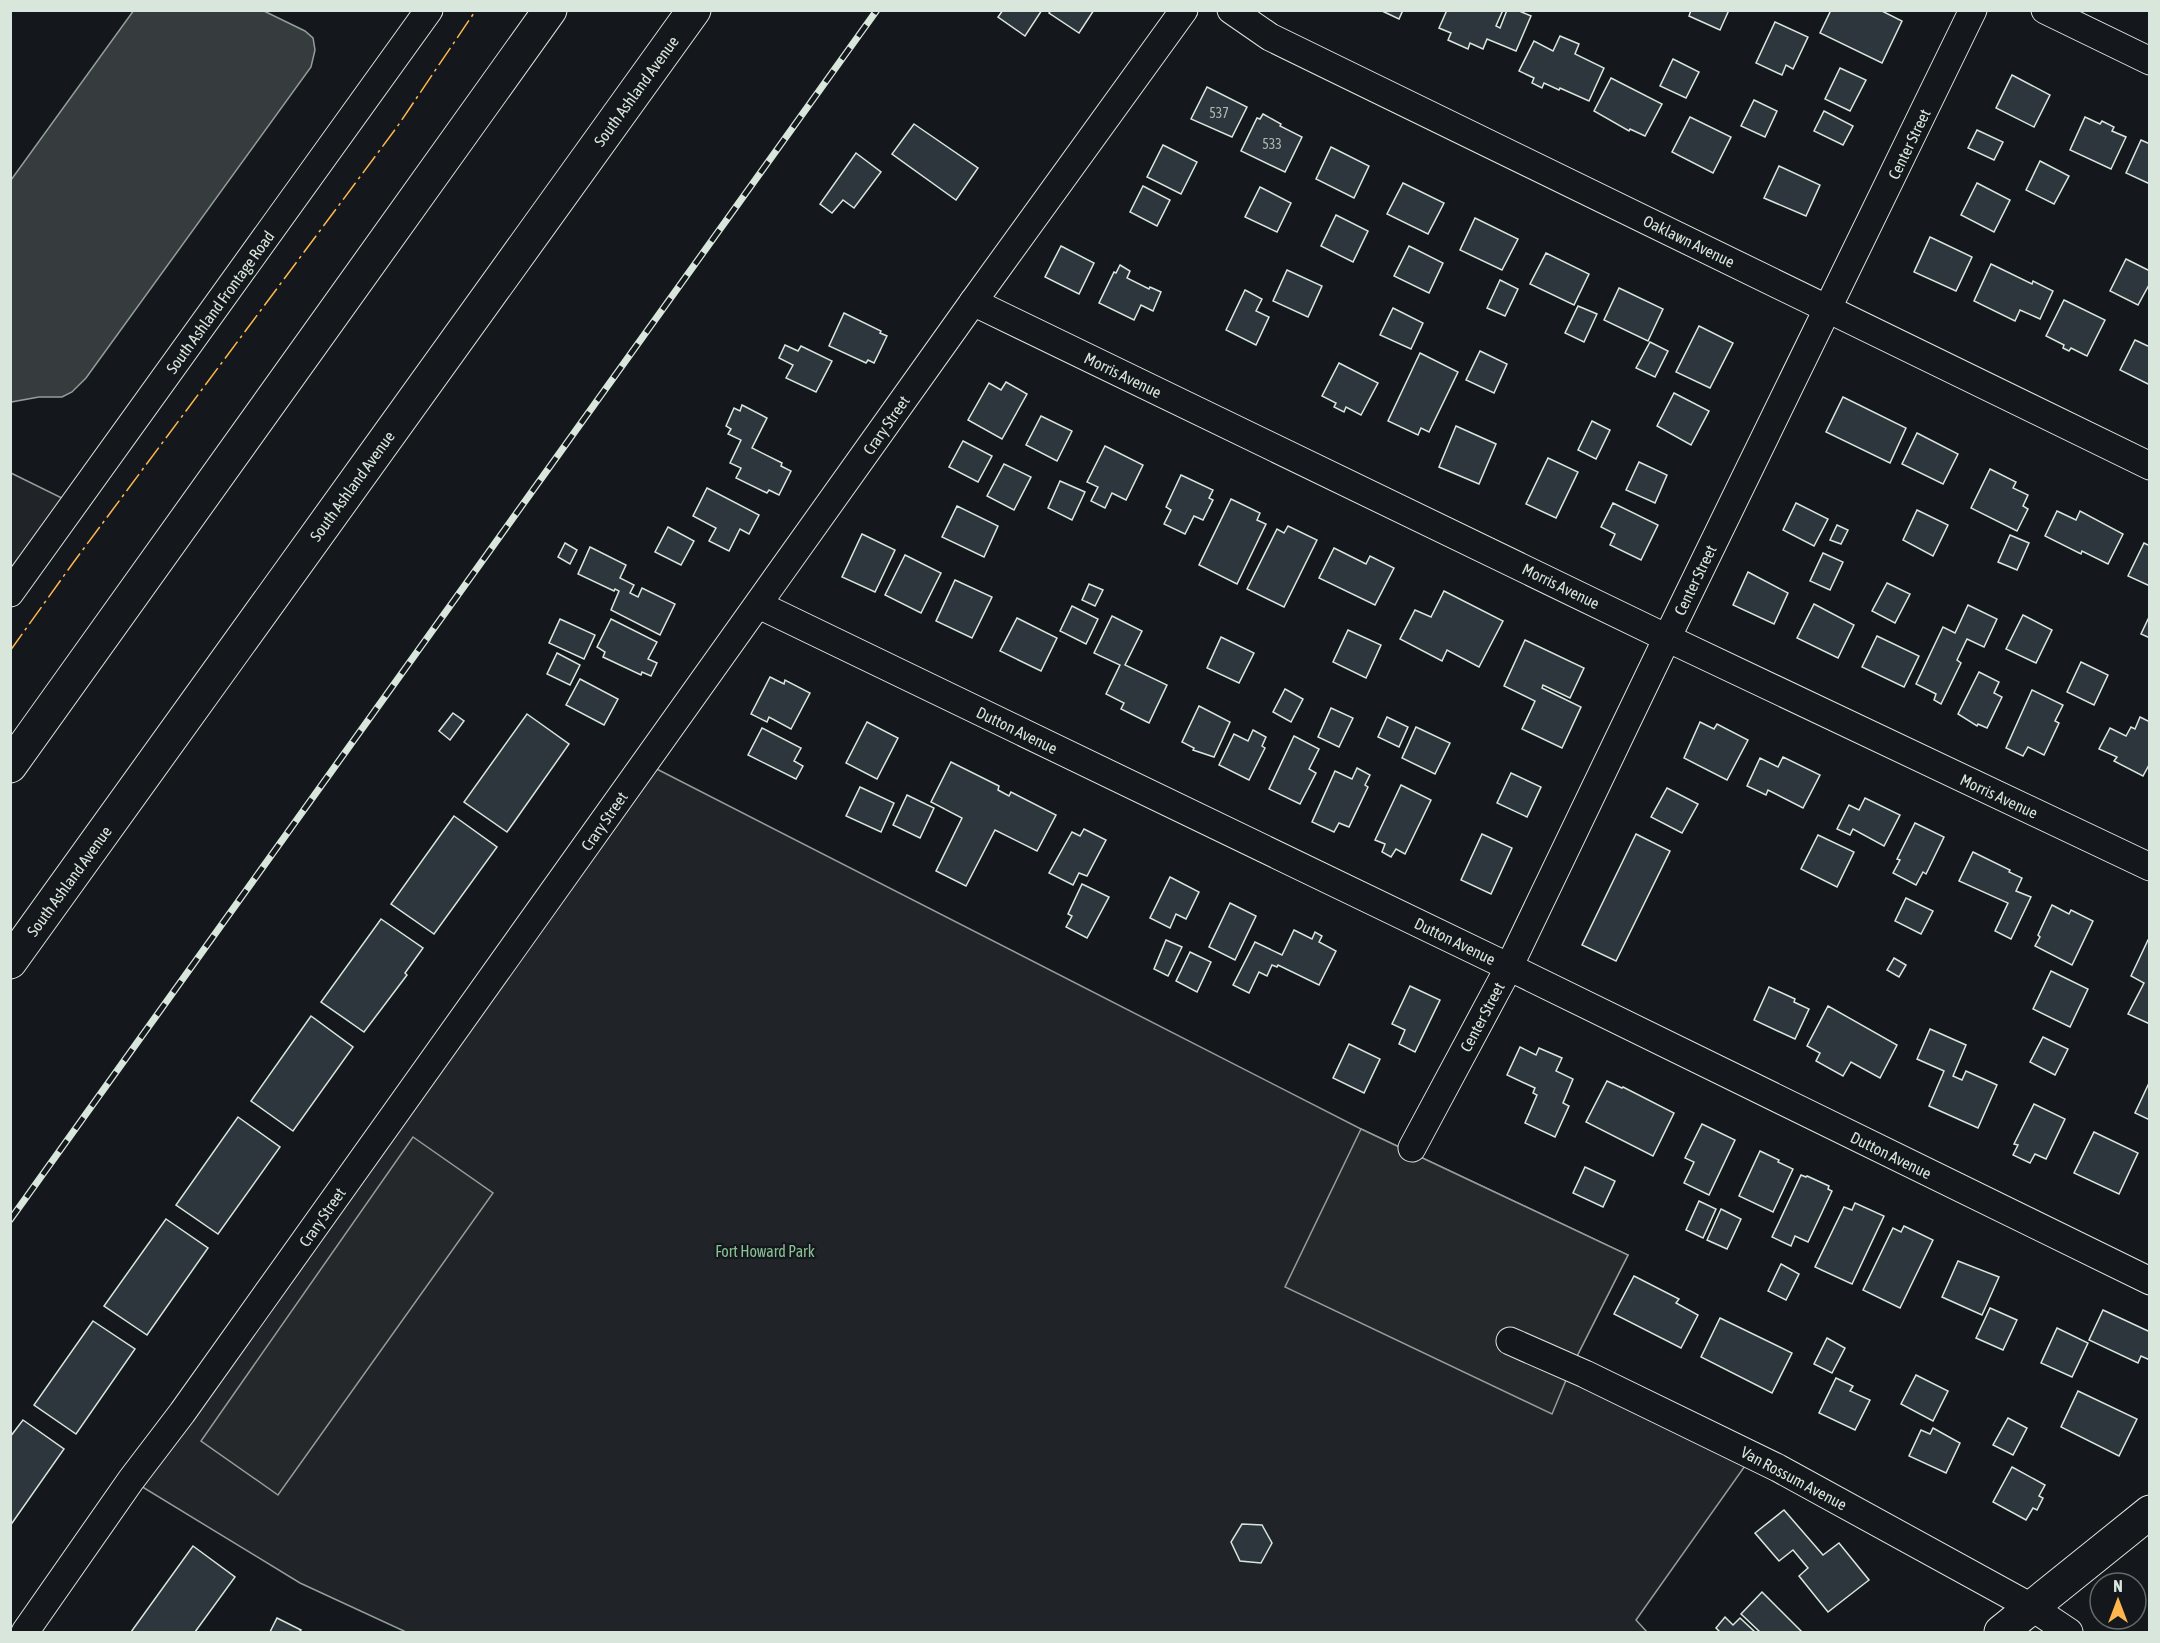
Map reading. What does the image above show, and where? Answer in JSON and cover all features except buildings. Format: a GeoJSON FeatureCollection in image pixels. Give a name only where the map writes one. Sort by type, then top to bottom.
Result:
{"type":"FeatureCollection","features":[{"type":"Feature","properties":{"kind":"main road"},"geometry":{"type":"LineString","coordinates":[[10,766],[550,10]]}},
{"type":"Feature","properties":{"kind":"main road","name":"South Ashland Avenue"},"geometry":{"type":"LineString","coordinates":[[10,962],[694,10]]}},
{"type":"Feature","properties":{"kind":"main road"},"geometry":{"type":"LineString","coordinates":[[2001,1632],[2150,1512]]}},
{"type":"Feature","properties":{"kind":"street","name":"South Ashland Frontage Road"},"geometry":{"type":"LineString","coordinates":[[10,593],[429,10]]}},
{"type":"Feature","properties":{"kind":"street","name":"Crary Street"},"geometry":{"type":"LineString","coordinates":[[25,1632],[131,1480],[182,1413],[973,302],[1184,10]]}},
{"type":"Feature","properties":{"kind":"street","name":"Oaklawn Avenue"},"geometry":{"type":"LineString","coordinates":[[1231,10],[1270,37],[2150,466]]}},
{"type":"Feature","properties":{"kind":"street","name":"Center Street"},"geometry":{"type":"LineString","coordinates":[[1412,1148],[1509,967],[1973,10]]}},
{"type":"Feature","properties":{"kind":"street"},"geometry":{"type":"LineString","coordinates":[[2045,10],[2150,61]]}},
{"type":"Feature","properties":{"kind":"street","name":"Morris Avenue"},"geometry":{"type":"LineString","coordinates":[[973,302],[1667,638],[2150,867]]}},
{"type":"Feature","properties":{"kind":"street","name":"Dutton Avenue"},"geometry":{"type":"LineString","coordinates":[[759,605],[1509,967],[2150,1281]]}},
{"type":"Feature","properties":{"kind":"street","name":"Van Rossum Avenue"},"geometry":{"type":"LineString","coordinates":[[1510,1341],[1585,1374],[1778,1468],[2033,1608],[2069,1632]]}},
{"type":"Feature","properties":{"kind":"green space"},"geometry":{"type":"Polygon","coordinates":[[[11,473],[74,504],[11,593],[11,473]]]}},
{"type":"Feature","properties":{"kind":"green space","name":"Fort Howard Park"},"geometry":{"type":"Polygon","coordinates":[[[645,763],[1361,1129],[1628,1255],[1571,1368],[1752,1456],[1636,1620],[1647,1632],[406,1632],[300,1583],[131,1480],[645,763]]]}},
{"type":"Feature","properties":{"kind":"shaded area"},"geometry":{"type":"Polygon","coordinates":[[[134,10],[264,11],[305,31],[313,38],[315,50],[311,67],[86,378],[72,392],[62,397],[39,397],[11,402],[11,180],[134,10]]]}},
{"type":"Feature","properties":{"kind":"shaded area"},"geometry":{"type":"Polygon","coordinates":[[[1361,1129],[1628,1255],[1571,1368],[1552,1414],[1285,1287],[1361,1129]]]}},
{"type":"Feature","properties":{"kind":"shaded area"},"geometry":{"type":"Polygon","coordinates":[[[413,1137],[493,1193],[278,1495],[201,1441],[413,1137]]]}},
{"type":"Feature","properties":{"kind":"railway"},"geometry":{"type":"LineString","coordinates":[[10,1220],[877,10]]}},
{"type":"Feature","properties":{"kind":"power"},"geometry":{"type":"LineString","coordinates":[[10,651],[397,127],[476,10]]}}]}
